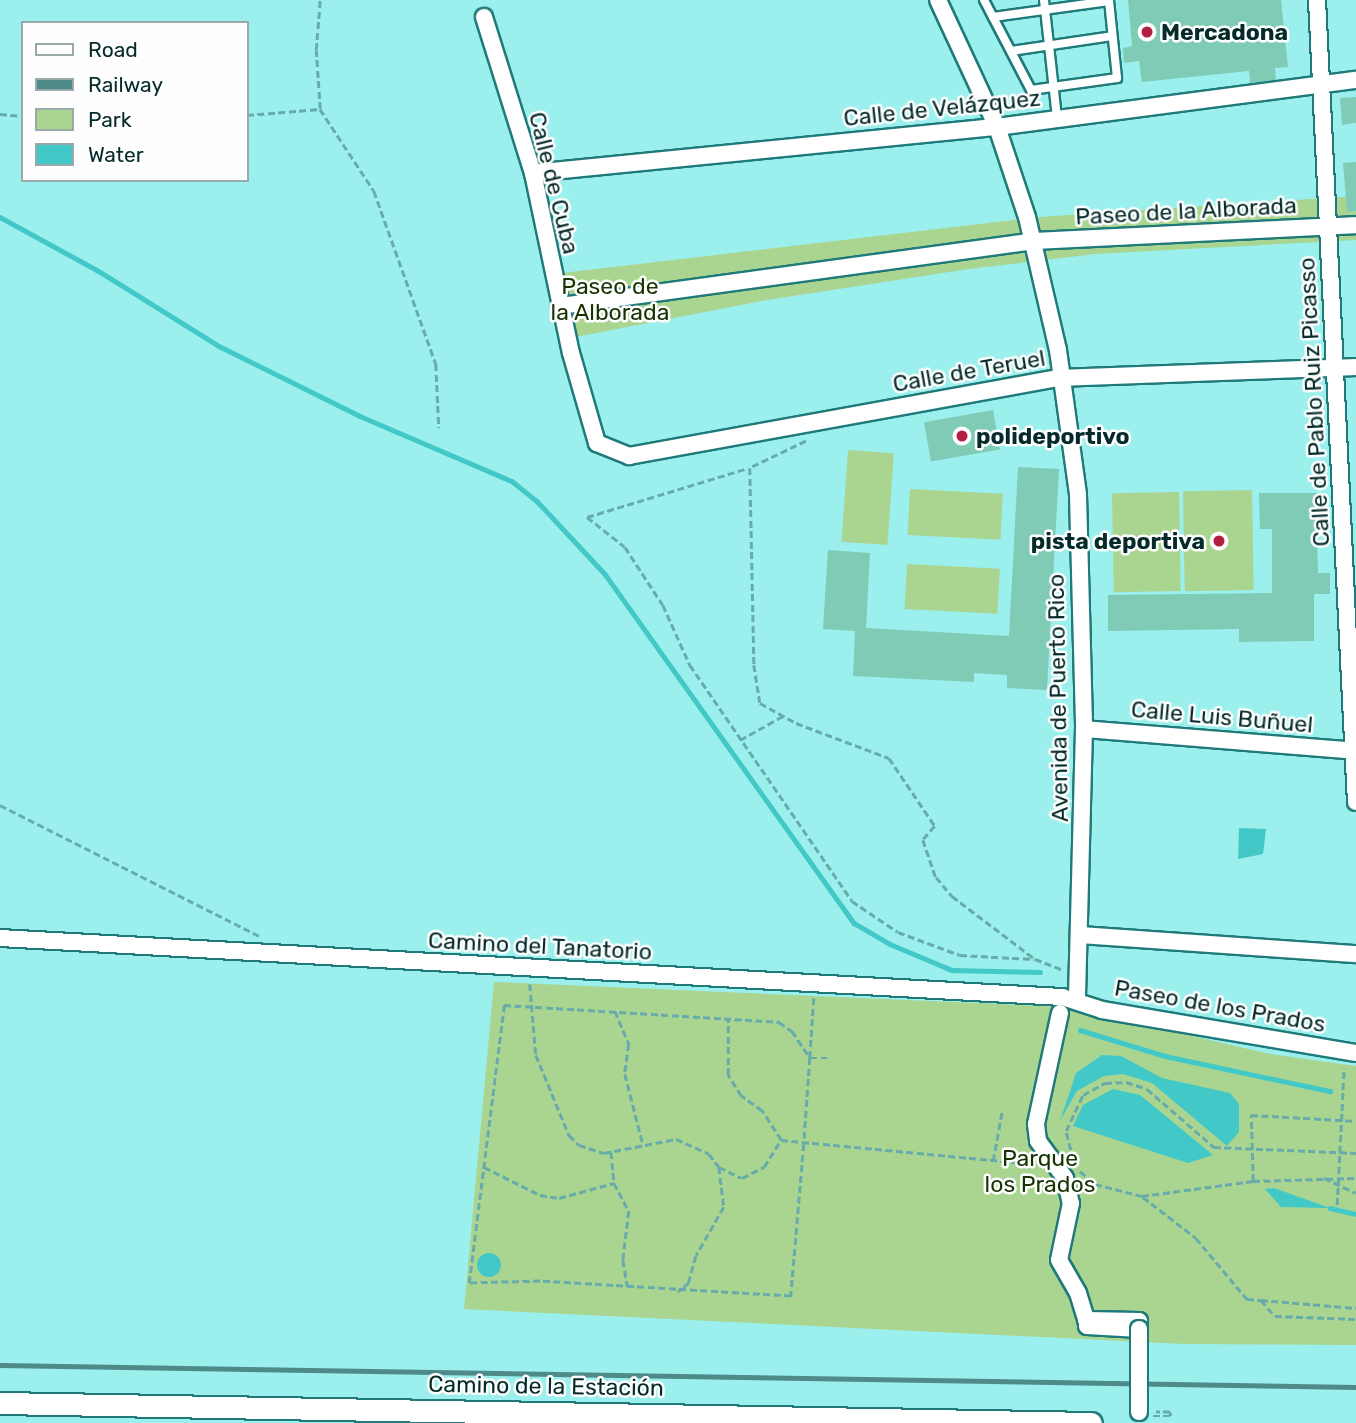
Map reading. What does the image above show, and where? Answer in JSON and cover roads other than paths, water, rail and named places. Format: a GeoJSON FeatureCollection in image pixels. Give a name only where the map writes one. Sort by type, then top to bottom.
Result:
{"type":"FeatureCollection","features":[{"type":"Feature","properties":{"kind":"street","name":"Avenida de Puerto Rico"},"geometry":{"type":"LineString","coordinates":[[938,0],[997,127],[1032,240],[1058,350],[1059,378],[1078,495],[1084,729],[1081,935],[1077,999]]}},
{"type":"Feature","properties":{"kind":"street","name":"Calle de Pablo Ruiz Picasso"},"geometry":{"type":"LineString","coordinates":[[1317,0],[1333,368],[1352,605],[1356,802]]}},
{"type":"Feature","properties":{"kind":"street","name":"Calle de Cuba"},"geometry":{"type":"LineString","coordinates":[[484,17],[533,173],[560,306],[597,443]]}},
{"type":"Feature","properties":{"kind":"street","name":"Calle de Velázquez"},"geometry":{"type":"LineString","coordinates":[[533,173],[997,127],[1356,80]]}},
{"type":"Feature","properties":{"kind":"street","name":"Paseo de la Alborada"},"geometry":{"type":"LineString","coordinates":[[560,306],[1032,240],[1356,225]]}},
{"type":"Feature","properties":{"kind":"street","name":"Calle de Teruel"},"geometry":{"type":"LineString","coordinates":[[597,443],[629,456],[1059,378],[1356,367]]}},
{"type":"Feature","properties":{"kind":"street","name":"Calle Luis Buñuel"},"geometry":{"type":"LineString","coordinates":[[1084,729],[1355,751]]}},
{"type":"Feature","properties":{"kind":"street"},"geometry":{"type":"LineString","coordinates":[[1081,935],[1356,954]]}},
{"type":"Feature","properties":{"kind":"street","name":"Camino del Tanatorio"},"geometry":{"type":"LineString","coordinates":[[0,938],[1077,999]]}},
{"type":"Feature","properties":{"kind":"street","name":"Paseo de los Prados"},"geometry":{"type":"LineString","coordinates":[[1077,999],[1102,1010],[1350,1057]]}},
{"type":"Feature","properties":{"kind":"street"},"geometry":{"type":"LineString","coordinates":[[1060,1013],[1036,1124],[1038,1141],[1065,1178],[1071,1203],[1059,1259],[1078,1293],[1082,1314],[1086,1320],[1139,1321],[1087,1326],[1139,1329],[1139,1412]]}},
{"type":"Feature","properties":{"kind":"street","name":"Camino de la Estación"},"geometry":{"type":"LineString","coordinates":[[0,1403],[544,1417],[1091,1423]]}},
{"type":"Feature","properties":{"kind":"lane"},"geometry":{"type":"LineString","coordinates":[[984,0],[1031,90],[1117,78],[1109,0],[993,17]]}},
{"type":"Feature","properties":{"kind":"lane"},"geometry":{"type":"LineString","coordinates":[[1044,0],[1057,118]]}},
{"type":"Feature","properties":{"kind":"lane"},"geometry":{"type":"LineString","coordinates":[[1011,51],[1112,36]]}},
{"type":"Feature","properties":{"kind":"water"},"geometry":{"type":"Polygon","coordinates":[[[1239,828],[1266,829],[1263,854],[1238,859],[1239,828]]]}},
{"type":"Feature","properties":{"kind":"water"},"geometry":{"type":"Polygon","coordinates":[[[1102,1055],[1121,1056],[1162,1078],[1230,1093],[1239,1104],[1239,1132],[1227,1146],[1152,1083],[1123,1074],[1104,1076],[1077,1091],[1060,1121],[1076,1073],[1102,1055]]]}},
{"type":"Feature","properties":{"kind":"water"},"geometry":{"type":"Polygon","coordinates":[[[1113,1089],[1140,1095],[1213,1155],[1188,1163],[1073,1126],[1083,1105],[1113,1089]]]}},
{"type":"Feature","properties":{"kind":"water"},"geometry":{"type":"Polygon","coordinates":[[[1274,1188],[1330,1208],[1281,1207],[1265,1189],[1274,1188]]]}},
{"type":"Feature","properties":{"kind":"water"},"geometry":{"type":"Polygon","coordinates":[[[489,1253],[497,1257],[501,1265],[497,1273],[489,1277],[481,1273],[477,1265],[481,1257],[489,1253]]]}},
{"type":"Feature","properties":{"kind":"waterway"},"geometry":{"type":"LineString","coordinates":[[0,217],[97,270],[219,346],[360,416],[512,481],[537,501],[605,574],[854,923],[890,944],[952,970],[1040,972]]}},
{"type":"Feature","properties":{"kind":"waterway"},"geometry":{"type":"LineString","coordinates":[[1080,1030],[1165,1056],[1330,1091]]}},
{"type":"Feature","properties":{"kind":"waterway"},"geometry":{"type":"LineString","coordinates":[[1330,1208],[1356,1214]]}},
{"type":"Feature","properties":{"kind":"railway"},"geometry":{"type":"LineString","coordinates":[[0,1365],[1356,1387]]}},
{"type":"Feature","properties":{"kind":"place","name":"Mercadona"},"geometry":{"type":"Point","coordinates":[1147,32]}},
{"type":"Feature","properties":{"kind":"place","name":"polideportivo"},"geometry":{"type":"Point","coordinates":[962,436]}},
{"type":"Feature","properties":{"kind":"place","name":"pista deportiva"},"geometry":{"type":"Point","coordinates":[1219,541]}},
{"type":"Feature","properties":{"kind":"park label","name":"Parque los Prados"},"geometry":{"type":"Point","coordinates":[1040,1171]}}]}
